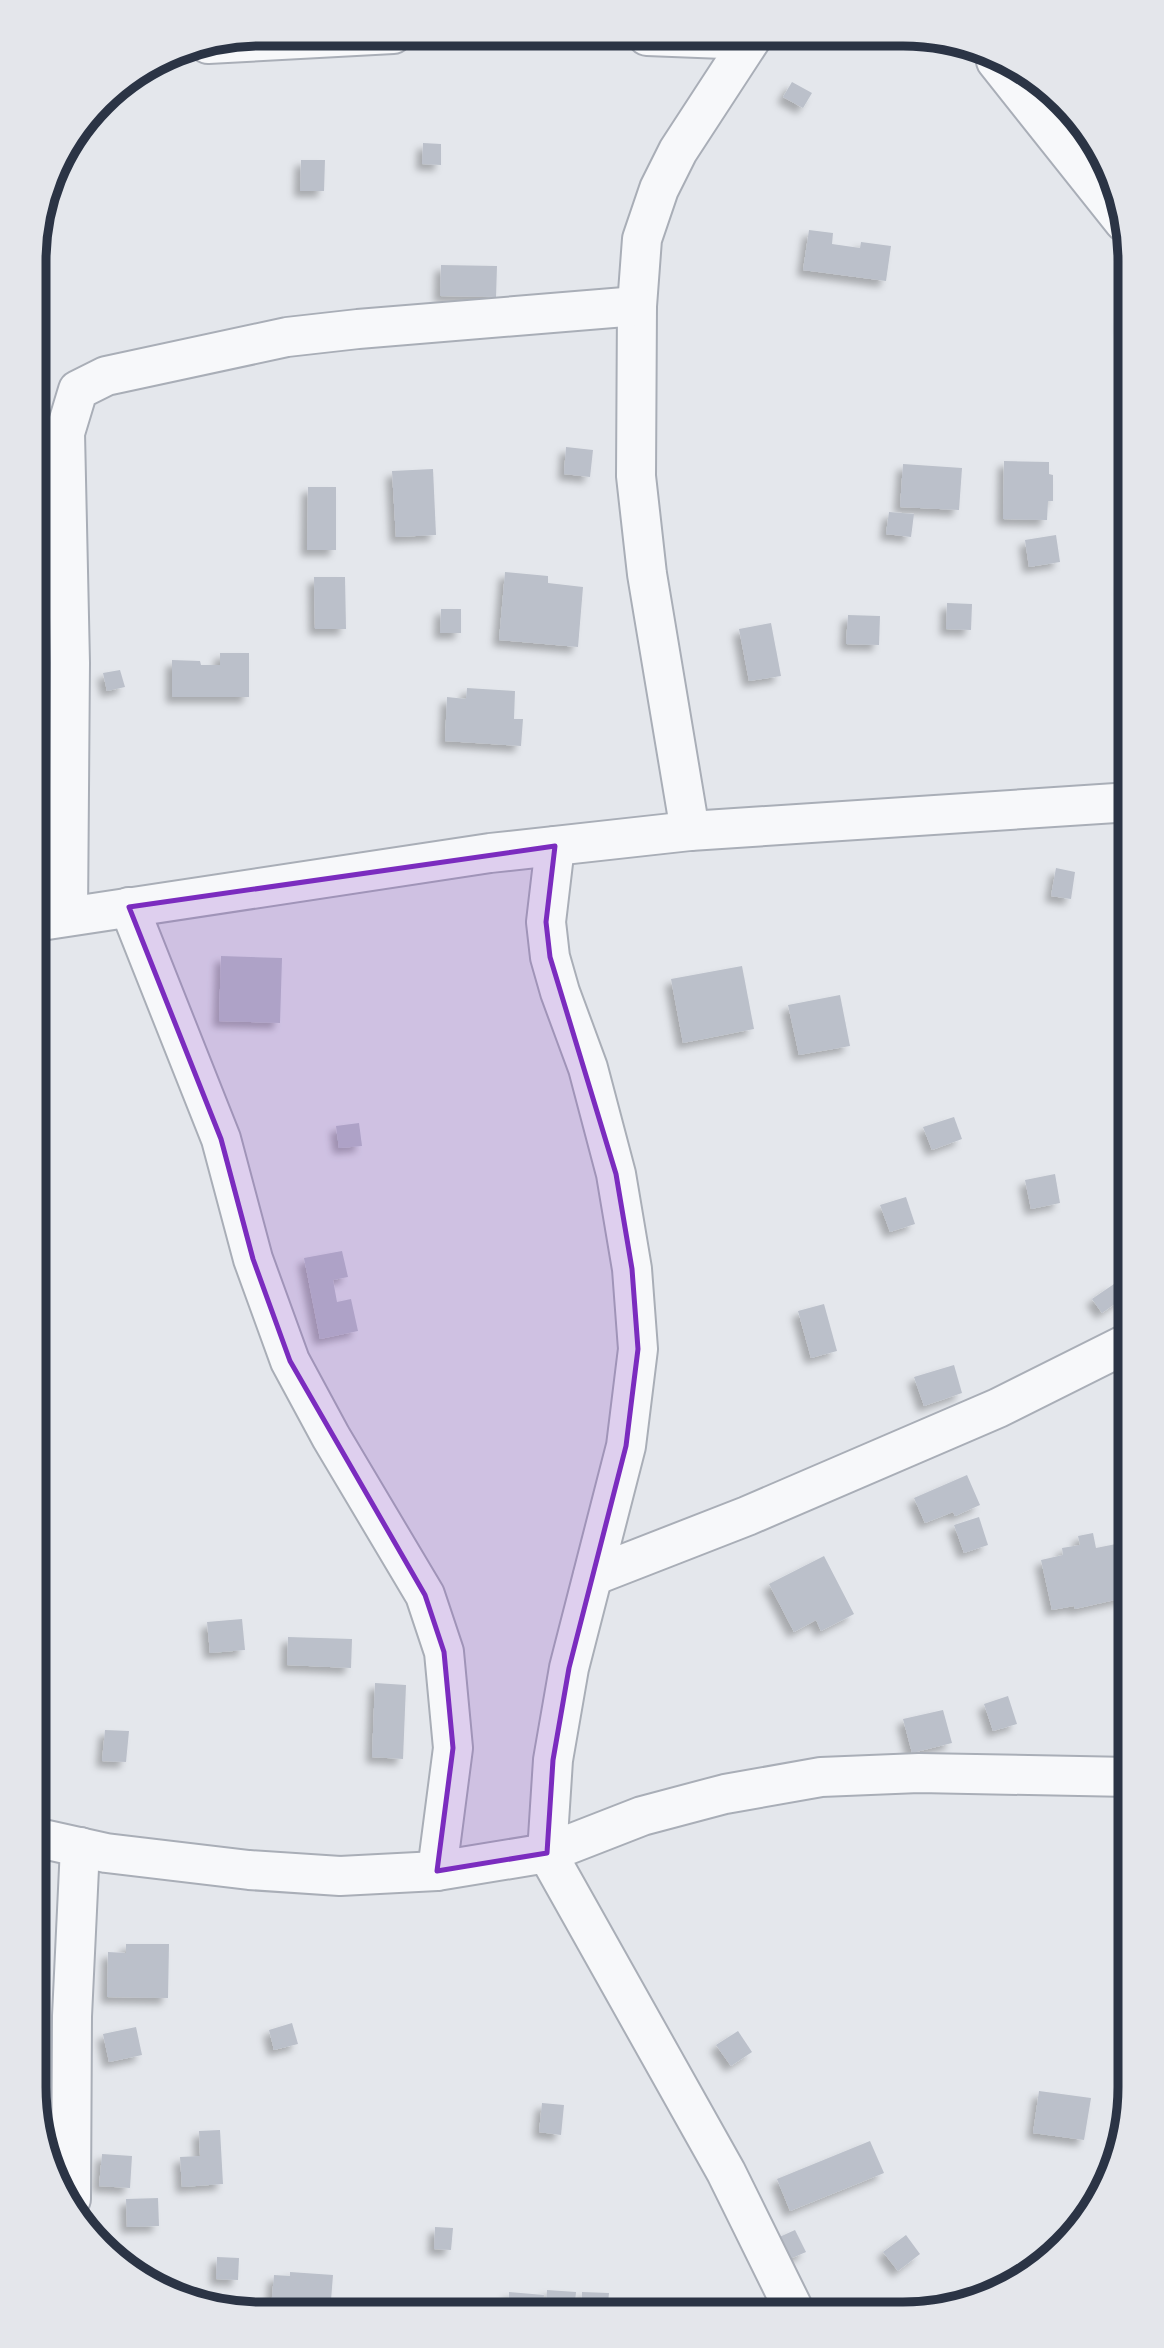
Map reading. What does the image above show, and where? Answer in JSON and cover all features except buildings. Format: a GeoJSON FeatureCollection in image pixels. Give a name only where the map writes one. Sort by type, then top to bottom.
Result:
{"type":"FeatureCollection","features":[{"type":"Feature","properties":{"kind":"street"},"geometry":{"type":"LineString","coordinates":[[690,831],[647,574],[636,476],[637,306],[642,239],[659,189],[678,151],[746,46]]}},
{"type":"Feature","properties":{"kind":"street"},"geometry":{"type":"LineString","coordinates":[[1004,71],[1111,206]]}},
{"type":"Feature","properties":{"kind":"street"},"geometry":{"type":"LineString","coordinates":[[637,306],[288,337],[106,376],[78,390],[65,433],[69,663],[51,918],[490,853],[690,831],[1118,803]]}},
{"type":"Feature","properties":{"kind":"street"},"geometry":{"type":"LineString","coordinates":[[555,846],[546,922],[550,957],[588,1068],[616,1174],[632,1269],[638,1349],[626,1446],[569,1668],[553,1760],[547,1853],[726,2172],[790,2302]]}},
{"type":"Feature","properties":{"kind":"street"},"geometry":{"type":"LineString","coordinates":[[129,907],[221,1139],[253,1259],[290,1361],[331,1437],[425,1595],[444,1652],[453,1748],[437,1871]]}},
{"type":"Feature","properties":{"kind":"street"},"geometry":{"type":"LineString","coordinates":[[593,1576],[747,1516],[998,1408],[1118,1348]]}},
{"type":"Feature","properties":{"kind":"street"},"geometry":{"type":"LineString","coordinates":[[46,1840],[106,1853],[249,1870],[340,1876],[437,1871],[547,1853],[642,1816],[725,1794],[821,1777],[919,1773],[1118,1777]]}},
{"type":"Feature","properties":{"kind":"street"},"geometry":{"type":"LineString","coordinates":[[71,2188],[72,2016],[80,1847]]}},
{"type":"Feature","properties":{"kind":"highlighted area"},"geometry":{"type":"Polygon","coordinates":[[[555,846],[546,922],[550,957],[616,1174],[632,1269],[638,1349],[626,1446],[569,1668],[553,1760],[547,1853],[437,1871],[453,1748],[444,1652],[425,1595],[290,1361],[253,1259],[221,1139],[129,907],[555,846]]]}}]}
